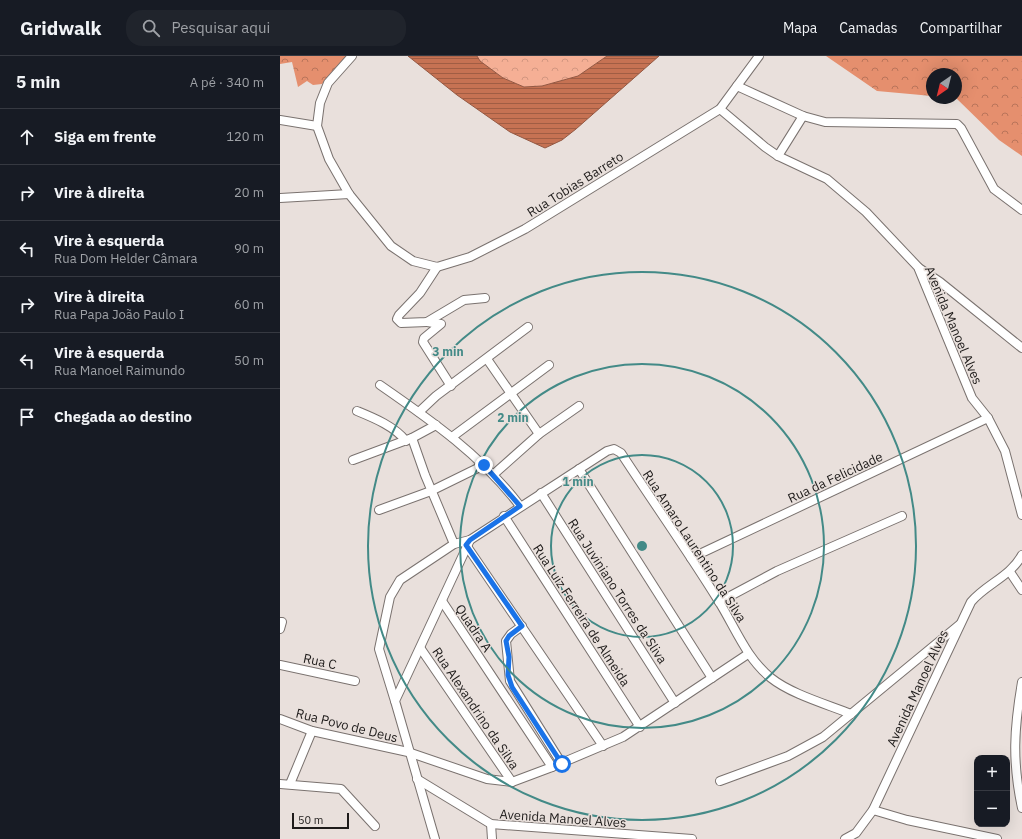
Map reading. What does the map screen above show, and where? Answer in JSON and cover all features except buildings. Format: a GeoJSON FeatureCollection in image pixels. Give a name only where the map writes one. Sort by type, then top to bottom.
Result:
{"type":"FeatureCollection","features":[{"type":"Feature","properties":{"kind":"street"},"geometry":{"type":"LineString","coordinates":[[352,56],[328,83],[320,103],[317,126],[329,159],[348,194],[391,246],[413,261],[437,267],[420,293],[398,317],[398,321],[400,323],[427,322],[441,324],[424,338],[423,342],[451,386]]}},
{"type":"Feature","properties":{"kind":"street"},"geometry":{"type":"LineString","coordinates":[[720,109],[759,56]]}},
{"type":"Feature","properties":{"kind":"street"},"geometry":{"type":"LineString","coordinates":[[737,86],[815,121],[833,123],[957,124],[961,128],[994,189],[1022,210]]}},
{"type":"Feature","properties":{"kind":"street","name":"Avenida Manoel Alves"},"geometry":{"type":"LineString","coordinates":[[720,109],[740,127],[778,156],[827,179],[866,212],[918,267],[972,398],[988,418],[1006,451],[1022,515]]}},
{"type":"Feature","properties":{"kind":"street","name":"Rua Tobias Barreto"},"geometry":{"type":"LineString","coordinates":[[437,267],[470,258],[525,229],[720,109]]}},
{"type":"Feature","properties":{"kind":"street"},"geometry":{"type":"LineString","coordinates":[[778,156],[803,116]]}},
{"type":"Feature","properties":{"kind":"street"},"geometry":{"type":"LineString","coordinates":[[280,120],[317,126]]}},
{"type":"Feature","properties":{"kind":"street"},"geometry":{"type":"LineString","coordinates":[[280,198],[348,194]]}},
{"type":"Feature","properties":{"kind":"street"},"geometry":{"type":"LineString","coordinates":[[918,267],[940,282],[1022,348]]}},
{"type":"Feature","properties":{"kind":"street"},"geometry":{"type":"LineString","coordinates":[[427,322],[464,300],[485,298]]}},
{"type":"Feature","properties":{"kind":"street"},"geometry":{"type":"LineString","coordinates":[[419,412],[528,327]]}},
{"type":"Feature","properties":{"kind":"street"},"geometry":{"type":"LineString","coordinates":[[487,359],[539,434]]}},
{"type":"Feature","properties":{"kind":"street"},"geometry":{"type":"LineString","coordinates":[[452,437],[510,392],[549,365]]}},
{"type":"Feature","properties":{"kind":"street"},"geometry":{"type":"LineString","coordinates":[[380,386],[419,412],[452,437],[494,474],[520,506]]}},
{"type":"Feature","properties":{"kind":"street"},"geometry":{"type":"LineString","coordinates":[[494,474],[539,434],[579,406]]}},
{"type":"Feature","properties":{"kind":"street"},"geometry":{"type":"LineString","coordinates":[[357,411],[375,419],[400,433],[409,440],[454,544]]}},
{"type":"Feature","properties":{"kind":"street","name":"Rua da Felicidade"},"geometry":{"type":"LineString","coordinates":[[691,558],[988,418]]}},
{"type":"Feature","properties":{"kind":"street"},"geometry":{"type":"LineString","coordinates":[[353,460],[409,440],[436,425]]}},
{"type":"Feature","properties":{"kind":"street","name":"Rua Amaro Laurentino da Silva"},"geometry":{"type":"LineString","coordinates":[[579,469],[611,449],[621,453],[719,602],[748,654],[778,684],[851,714]]}},
{"type":"Feature","properties":{"kind":"street"},"geometry":{"type":"LineString","coordinates":[[379,510],[431,491],[484,465]]}},
{"type":"Feature","properties":{"kind":"street"},"geometry":{"type":"LineString","coordinates":[[395,701],[421,648],[468,543],[504,516],[579,469],[712,678]]}},
{"type":"Feature","properties":{"kind":"street","name":"Rua Juviniano Torres da Sliva"},"geometry":{"type":"LineString","coordinates":[[541,493],[675,703]]}},
{"type":"Feature","properties":{"kind":"street","name":"Rua Luiz Ferreira de Almeida"},"geometry":{"type":"LineString","coordinates":[[504,516],[640,727]]}},
{"type":"Feature","properties":{"kind":"street"},"geometry":{"type":"LineString","coordinates":[[719,602],[777,571],[902,516]]}},
{"type":"Feature","properties":{"kind":"street"},"geometry":{"type":"LineString","coordinates":[[435,839],[408,752],[395,701],[379,649],[390,597],[400,580],[454,544],[468,543]]}},
{"type":"Feature","properties":{"kind":"street"},"geometry":{"type":"LineString","coordinates":[[468,543],[603,746]]}},
{"type":"Feature","properties":{"kind":"street","name":"Avenida Manoel Alves"},"geometry":{"type":"LineString","coordinates":[[845,839],[856,833],[873,810],[971,602],[978,594],[1010,572],[1017,565],[1022,555]]}},
{"type":"Feature","properties":{"kind":"street"},"geometry":{"type":"LineString","coordinates":[[1010,572],[1022,590]]}},
{"type":"Feature","properties":{"kind":"street","name":"Quadra A"},"geometry":{"type":"LineString","coordinates":[[442,601],[552,768]]}},
{"type":"Feature","properties":{"kind":"street"},"geometry":{"type":"LineString","coordinates":[[720,781],[788,756],[823,737],[961,624]]}},
{"type":"Feature","properties":{"kind":"street"},"geometry":{"type":"LineString","coordinates":[[522,626],[509,636],[506,641],[510,680],[562,764]]}},
{"type":"Feature","properties":{"kind":"street","name":"Rua Alexandrino da Silva"},"geometry":{"type":"LineString","coordinates":[[421,648],[512,782]]}},
{"type":"Feature","properties":{"kind":"street"},"geometry":{"type":"LineString","coordinates":[[512,782],[562,764],[624,737],[748,654]]}},
{"type":"Feature","properties":{"kind":"street","name":"Rua C"},"geometry":{"type":"LineString","coordinates":[[280,665],[355,681]]}},
{"type":"Feature","properties":{"kind":"street"},"geometry":{"type":"LineString","coordinates":[[1022,682],[1014,738],[1014,756],[1022,808]]}},
{"type":"Feature","properties":{"kind":"street","name":"Rua Povo de Deus"},"geometry":{"type":"LineString","coordinates":[[280,719],[312,731],[408,752],[464,772],[512,782]]}},
{"type":"Feature","properties":{"kind":"street"},"geometry":{"type":"LineString","coordinates":[[290,784],[312,731]]}},
{"type":"Feature","properties":{"kind":"street","name":"Avenida Manoel Alves"},"geometry":{"type":"LineString","coordinates":[[417,779],[491,824],[692,839]]}},
{"type":"Feature","properties":{"kind":"street"},"geometry":{"type":"LineString","coordinates":[[280,784],[340,789],[375,826]]}},
{"type":"Feature","properties":{"kind":"street"},"geometry":{"type":"LineString","coordinates":[[873,810],[907,820],[998,839]]}},
{"type":"Feature","properties":{"kind":"street"},"geometry":{"type":"LineString","coordinates":[[491,824],[492,839]]}},
{"type":"Feature","properties":{"kind":"green space"},"geometry":{"type":"Polygon","coordinates":[[[280,56],[347,56],[322,84],[313,85],[307,81],[298,87],[292,62],[280,64],[280,56]]]}},
{"type":"Feature","properties":{"kind":"green space"},"geometry":{"type":"Polygon","coordinates":[[[477,56],[607,56],[578,76],[542,86],[524,87],[503,78],[480,61],[477,56]]]}},
{"type":"Feature","properties":{"kind":"green space"},"geometry":{"type":"Polygon","coordinates":[[[826,56],[1022,56],[1022,156],[999,140],[962,104],[962,68],[926,68],[926,95],[877,91],[826,56]]]}},
{"type":"Feature","properties":{"kind":"shaded area"},"geometry":{"type":"Polygon","coordinates":[[[408,56],[477,56],[480,61],[503,78],[524,87],[542,86],[578,76],[607,56],[659,56],[576,129],[562,140],[545,148],[510,132],[457,95],[408,56]]]}},
{"type":"Feature","properties":{"kind":"route"},"geometry":{"type":"LineString","coordinates":[[484,465],[494,474],[520,506],[470,540],[466,545],[522,626],[511,634],[506,641],[509,657],[508,675],[512,687],[562,764]]}}]}
